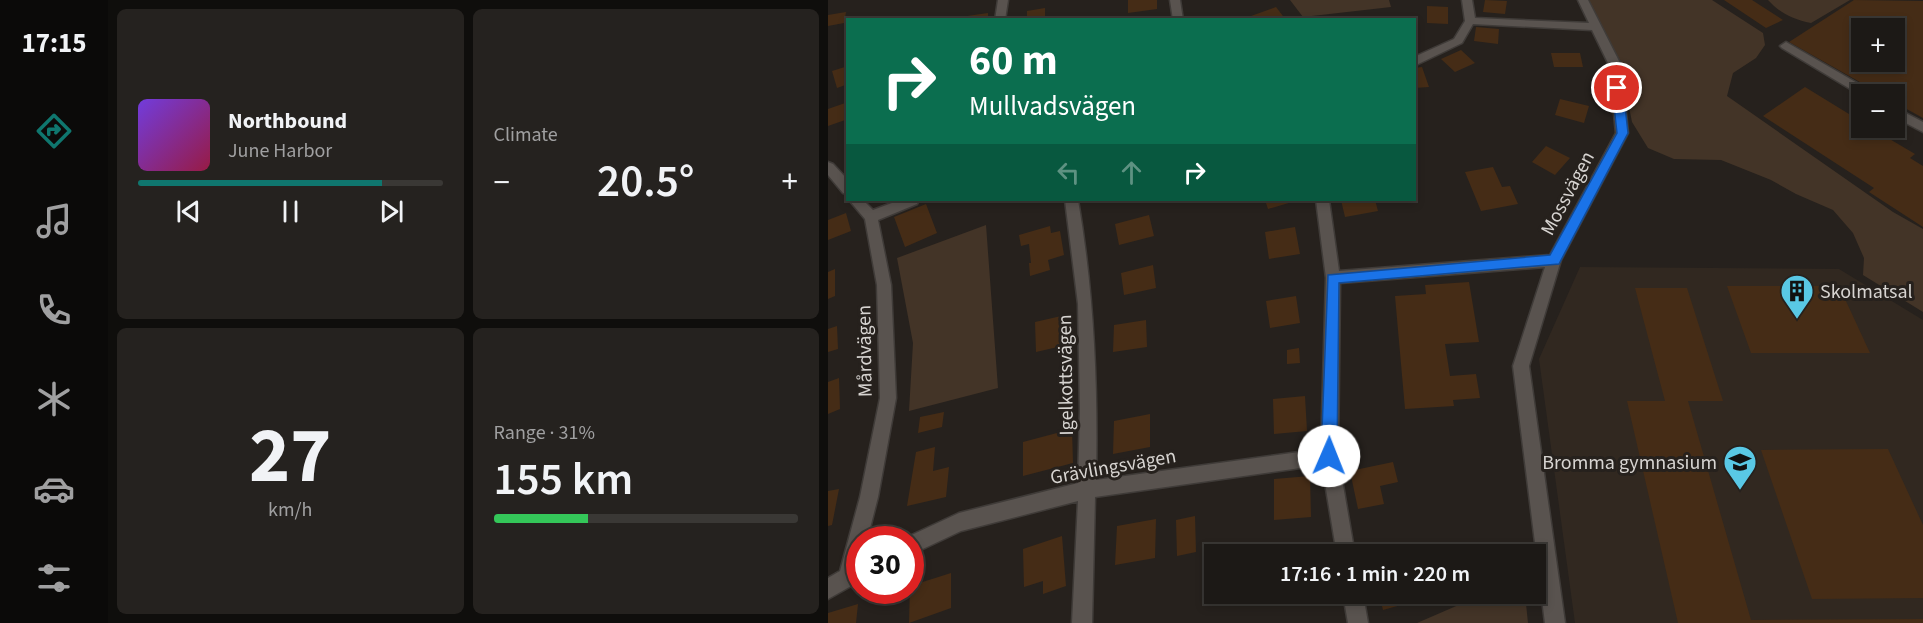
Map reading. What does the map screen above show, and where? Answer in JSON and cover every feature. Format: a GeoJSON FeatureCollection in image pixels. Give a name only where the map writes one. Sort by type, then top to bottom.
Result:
{"type":"FeatureCollection","features":[{"type":"Feature","properties":{"kind":"street"},"geometry":{"type":"LineString","coordinates":[[999,18],[1003,0]]}},
{"type":"Feature","properties":{"kind":"street"},"geometry":{"type":"LineString","coordinates":[[1175,0],[1178,18]]}},
{"type":"Feature","properties":{"kind":"street"},"geometry":{"type":"LineString","coordinates":[[1416,61],[1458,41],[1470,21],[1467,0]]}},
{"type":"Feature","properties":{"kind":"street","name":"Mossvägen"},"geometry":{"type":"LineString","coordinates":[[1555,623],[1521,366],[1554,260],[1622,133],[1615,65],[1583,0]]}},
{"type":"Feature","properties":{"kind":"street"},"geometry":{"type":"LineString","coordinates":[[1470,21],[1597,27]]}},
{"type":"Feature","properties":{"kind":"street"},"geometry":{"type":"LineString","coordinates":[[1786,46],[1851,85]]}},
{"type":"Feature","properties":{"kind":"street"},"geometry":{"type":"LineString","coordinates":[[1905,117],[1923,128]]}},
{"type":"Feature","properties":{"kind":"street"},"geometry":{"type":"LineString","coordinates":[[828,167],[846,187]]}},
{"type":"Feature","properties":{"kind":"street"},"geometry":{"type":"LineString","coordinates":[[857,201],[871,217],[910,201]]}},
{"type":"Feature","properties":{"kind":"street","name":"Igelkottsvägen"},"geometry":{"type":"LineString","coordinates":[[1071,201],[1080,247],[1087,338],[1082,623]]}},
{"type":"Feature","properties":{"kind":"street"},"geometry":{"type":"LineString","coordinates":[[1322,201],[1333,279],[1329,456],[1344,544]]}},
{"type":"Feature","properties":{"kind":"street","name":"Mårdvägen"},"geometry":{"type":"LineString","coordinates":[[863,526],[888,398],[884,285],[871,217]]}},
{"type":"Feature","properties":{"kind":"street"},"geometry":{"type":"LineString","coordinates":[[1333,279],[1554,260]]}},
{"type":"Feature","properties":{"kind":"street","name":"Grävlingsvägen"},"geometry":{"type":"LineString","coordinates":[[924,539],[959,522],[1086,490],[1329,456]]}},
{"type":"Feature","properties":{"kind":"street"},"geometry":{"type":"LineString","coordinates":[[828,589],[846,579]]}},
{"type":"Feature","properties":{"kind":"street"},"geometry":{"type":"LineString","coordinates":[[1355,604],[1358,623]]}},
{"type":"Feature","properties":{"kind":"shaded area"},"geometry":{"type":"Polygon","coordinates":[[[1290,0],[1389,0],[1391,7],[1303,17],[1290,0]]]}},
{"type":"Feature","properties":{"kind":"shaded area"},"geometry":{"type":"Polygon","coordinates":[[[1589,0],[1712,0],[1763,33],[1765,45],[1756,58],[1733,73],[1727,96],[1893,212],[1923,229],[1923,312],[1863,275],[1864,258],[1853,233],[1833,210],[1771,180],[1721,160],[1674,159],[1648,148],[1632,122],[1622,72],[1589,0]]]}},
{"type":"Feature","properties":{"kind":"shaded area"},"geometry":{"type":"Polygon","coordinates":[[[1768,0],[1850,0],[1811,23],[1788,15],[1768,0]]]}},
{"type":"Feature","properties":{"kind":"shaded area"},"geometry":{"type":"Polygon","coordinates":[[[986,225],[998,388],[909,411],[913,343],[897,258],[986,225]]]}},
{"type":"Feature","properties":{"kind":"shaded area","name":"Bromma gymnasium"},"geometry":{"type":"Polygon","coordinates":[[[1580,267],[1839,269],[1923,320],[1923,623],[1575,623],[1539,359],[1580,267]]]}},
{"type":"Feature","properties":{"kind":"shaded area"},"geometry":{"type":"Polygon","coordinates":[[[1461,604],[1526,604],[1528,623],[1417,623],[1461,604]]]}},
{"type":"Feature","properties":{"kind":"building"},"geometry":{"type":"Polygon","coordinates":[[[1128,0],[1157,0],[1157,9],[1128,13],[1128,0]]]}},
{"type":"Feature","properties":{"kind":"building"},"geometry":{"type":"Polygon","coordinates":[[[1485,0],[1507,1],[1505,14],[1483,12],[1485,0]]]}},
{"type":"Feature","properties":{"kind":"building"},"geometry":{"type":"Polygon","coordinates":[[[1724,0],[1752,0],[1783,20],[1766,28],[1724,0]]]}},
{"type":"Feature","properties":{"kind":"building"},"geometry":{"type":"Polygon","coordinates":[[[1854,0],[1923,1],[1923,118],[1905,108],[1905,84],[1863,84],[1789,42],[1854,0]]]}},
{"type":"Feature","properties":{"kind":"building"},"geometry":{"type":"Polygon","coordinates":[[[1427,6],[1448,7],[1448,24],[1427,23],[1427,6]]]}},
{"type":"Feature","properties":{"kind":"building"},"geometry":{"type":"Polygon","coordinates":[[[1276,7],[1284,18],[1252,18],[1251,16],[1276,7]]]}},
{"type":"Feature","properties":{"kind":"building"},"geometry":{"type":"Polygon","coordinates":[[[1045,8],[1045,18],[1027,18],[1027,11],[1045,8]]]}},
{"type":"Feature","properties":{"kind":"building"},"geometry":{"type":"Polygon","coordinates":[[[846,12],[844,23],[828,26],[828,15],[846,12]]]}},
{"type":"Feature","properties":{"kind":"building"},"geometry":{"type":"Polygon","coordinates":[[[988,13],[988,18],[960,17],[988,13]]]}},
{"type":"Feature","properties":{"kind":"building"},"geometry":{"type":"Polygon","coordinates":[[[1476,27],[1499,29],[1498,44],[1474,41],[1476,27]]]}},
{"type":"Feature","properties":{"kind":"building"},"geometry":{"type":"Polygon","coordinates":[[[1461,50],[1475,63],[1455,72],[1441,59],[1461,50]]]}},
{"type":"Feature","properties":{"kind":"building"},"geometry":{"type":"Polygon","coordinates":[[[1551,53],[1580,53],[1583,67],[1554,67],[1551,53]]]}},
{"type":"Feature","properties":{"kind":"building"},"geometry":{"type":"Polygon","coordinates":[[[846,67],[846,85],[837,88],[832,71],[846,67]]]}},
{"type":"Feature","properties":{"kind":"building"},"geometry":{"type":"Polygon","coordinates":[[[1422,67],[1429,87],[1416,88],[1416,68],[1422,67]]]}},
{"type":"Feature","properties":{"kind":"building"},"geometry":{"type":"Polygon","coordinates":[[[1805,87],[1851,115],[1851,138],[1888,138],[1915,154],[1910,158],[1923,166],[1923,227],[1869,192],[1874,188],[1763,116],[1805,87]]]}},
{"type":"Feature","properties":{"kind":"building"},"geometry":{"type":"Polygon","coordinates":[[[1560,99],[1589,106],[1584,123],[1555,115],[1560,99]]]}},
{"type":"Feature","properties":{"kind":"building"},"geometry":{"type":"Polygon","coordinates":[[[846,103],[846,120],[828,126],[828,109],[846,103]]]}},
{"type":"Feature","properties":{"kind":"building"},"geometry":{"type":"Polygon","coordinates":[[[1546,146],[1570,158],[1555,175],[1532,162],[1546,146]]]}},
{"type":"Feature","properties":{"kind":"building"},"geometry":{"type":"Polygon","coordinates":[[[1493,167],[1502,187],[1510,186],[1518,204],[1481,211],[1465,172],[1493,167]]]}},
{"type":"Feature","properties":{"kind":"building"},"geometry":{"type":"Polygon","coordinates":[[[1265,201],[1296,201],[1268,209],[1265,201]]]}},
{"type":"Feature","properties":{"kind":"building"},"geometry":{"type":"Polygon","coordinates":[[[1341,201],[1375,201],[1378,211],[1345,217],[1341,201]]]}},
{"type":"Feature","properties":{"kind":"building"},"geometry":{"type":"Polygon","coordinates":[[[926,204],[937,233],[905,247],[894,217],[926,204]]]}},
{"type":"Feature","properties":{"kind":"building"},"geometry":{"type":"Polygon","coordinates":[[[846,213],[851,231],[828,240],[828,220],[846,213]]]}},
{"type":"Feature","properties":{"kind":"building"},"geometry":{"type":"Polygon","coordinates":[[[1149,215],[1154,236],[1119,245],[1115,224],[1149,215]]]}},
{"type":"Feature","properties":{"kind":"building"},"geometry":{"type":"Polygon","coordinates":[[[1050,226],[1051,233],[1060,231],[1064,255],[1048,260],[1050,270],[1030,276],[1029,244],[1021,246],[1019,235],[1050,226]]]}},
{"type":"Feature","properties":{"kind":"building"},"geometry":{"type":"Polygon","coordinates":[[[1295,227],[1300,254],[1269,259],[1265,232],[1295,227]]]}},
{"type":"Feature","properties":{"kind":"building"},"geometry":{"type":"Polygon","coordinates":[[[1153,265],[1156,288],[1124,295],[1121,273],[1153,265]]]}},
{"type":"Feature","properties":{"kind":"building"},"geometry":{"type":"Polygon","coordinates":[[[835,269],[835,296],[828,299],[828,272],[835,269]]]}},
{"type":"Feature","properties":{"kind":"building"},"geometry":{"type":"Polygon","coordinates":[[[1469,282],[1479,342],[1445,344],[1450,376],[1476,374],[1480,398],[1453,400],[1454,406],[1405,409],[1395,296],[1426,294],[1425,285],[1469,282]]]}},
{"type":"Feature","properties":{"kind":"building","name":"Skolmatsal"},"geometry":{"type":"Polygon","coordinates":[[[1727,286],[1839,286],[1870,353],[1751,353],[1727,286]]]}},
{"type":"Feature","properties":{"kind":"building"},"geometry":{"type":"Polygon","coordinates":[[[1635,288],[1687,288],[1723,401],[1688,401],[1751,620],[1923,619],[1923,623],[1678,623],[1627,401],[1665,401],[1635,288]]]}},
{"type":"Feature","properties":{"kind":"building"},"geometry":{"type":"Polygon","coordinates":[[[1296,296],[1300,323],[1270,328],[1266,301],[1296,296]]]}},
{"type":"Feature","properties":{"kind":"building"},"geometry":{"type":"Polygon","coordinates":[[[1070,314],[1071,344],[1036,352],[1035,322],[1070,314]]]}},
{"type":"Feature","properties":{"kind":"building"},"geometry":{"type":"Polygon","coordinates":[[[1146,320],[1147,347],[1113,352],[1114,325],[1146,320]]]}},
{"type":"Feature","properties":{"kind":"building"},"geometry":{"type":"Polygon","coordinates":[[[837,326],[838,349],[828,352],[828,329],[837,326]]]}},
{"type":"Feature","properties":{"kind":"building"},"geometry":{"type":"Polygon","coordinates":[[[1299,348],[1300,363],[1287,364],[1287,350],[1299,348]]]}},
{"type":"Feature","properties":{"kind":"building"},"geometry":{"type":"Polygon","coordinates":[[[839,378],[840,409],[828,414],[828,382],[839,378]]]}},
{"type":"Feature","properties":{"kind":"building"},"geometry":{"type":"Polygon","coordinates":[[[1305,396],[1307,431],[1274,434],[1273,399],[1305,396]]]}},
{"type":"Feature","properties":{"kind":"building"},"geometry":{"type":"Polygon","coordinates":[[[944,412],[942,427],[918,433],[920,417],[944,412]]]}},
{"type":"Feature","properties":{"kind":"building"},"geometry":{"type":"Polygon","coordinates":[[[1150,414],[1150,447],[1113,454],[1114,421],[1150,414]]]}},
{"type":"Feature","properties":{"kind":"building"},"geometry":{"type":"Polygon","coordinates":[[[1072,429],[1073,463],[1023,476],[1023,442],[1072,429]]]}},
{"type":"Feature","properties":{"kind":"building"},"geometry":{"type":"Polygon","coordinates":[[[935,447],[933,471],[949,467],[946,497],[907,506],[916,452],[935,447]]]}},
{"type":"Feature","properties":{"kind":"building"},"geometry":{"type":"Polygon","coordinates":[[[1888,449],[1923,525],[1923,598],[1812,599],[1761,450],[1888,449]]]}},
{"type":"Feature","properties":{"kind":"building"},"geometry":{"type":"Polygon","coordinates":[[[1393,462],[1398,482],[1380,486],[1384,504],[1358,509],[1350,471],[1393,462]]]}},
{"type":"Feature","properties":{"kind":"building"},"geometry":{"type":"Polygon","coordinates":[[[1310,476],[1311,517],[1274,520],[1274,479],[1310,476]]]}},
{"type":"Feature","properties":{"kind":"building"},"geometry":{"type":"Polygon","coordinates":[[[839,489],[832,525],[828,526],[828,491],[839,489]]]}},
{"type":"Feature","properties":{"kind":"building"},"geometry":{"type":"Polygon","coordinates":[[[1195,516],[1196,552],[1177,556],[1176,520],[1195,516]]]}},
{"type":"Feature","properties":{"kind":"building"},"geometry":{"type":"Polygon","coordinates":[[[1156,519],[1155,558],[1115,565],[1117,526],[1156,519]]]}},
{"type":"Feature","properties":{"kind":"building"},"geometry":{"type":"Polygon","coordinates":[[[1062,536],[1066,586],[1043,594],[1043,581],[1024,587],[1023,549],[1062,536]]]}},
{"type":"Feature","properties":{"kind":"building"},"geometry":{"type":"Polygon","coordinates":[[[951,573],[951,608],[909,623],[910,604],[924,604],[924,582],[951,573]]]}},
{"type":"Feature","properties":{"kind":"building"},"geometry":{"type":"Polygon","coordinates":[[[858,604],[856,623],[828,623],[828,613],[858,604]]]}},
{"type":"Feature","properties":{"kind":"building"},"geometry":{"type":"Polygon","coordinates":[[[1382,604],[1404,604],[1383,610],[1382,604]]]}},
{"type":"Feature","properties":{"kind":"place","name":"Skolmatsal"},"geometry":{"type":"Point","coordinates":[1797,320]}},
{"type":"Feature","properties":{"kind":"place","name":"Bromma gymnasium"},"geometry":{"type":"Point","coordinates":[1740,491]}},
{"type":"Feature","properties":{"kind":"route"},"geometry":{"type":"LineString","coordinates":[[1329,456],[1333,279],[1554,260],[1622,133],[1617,88]]}}]}
